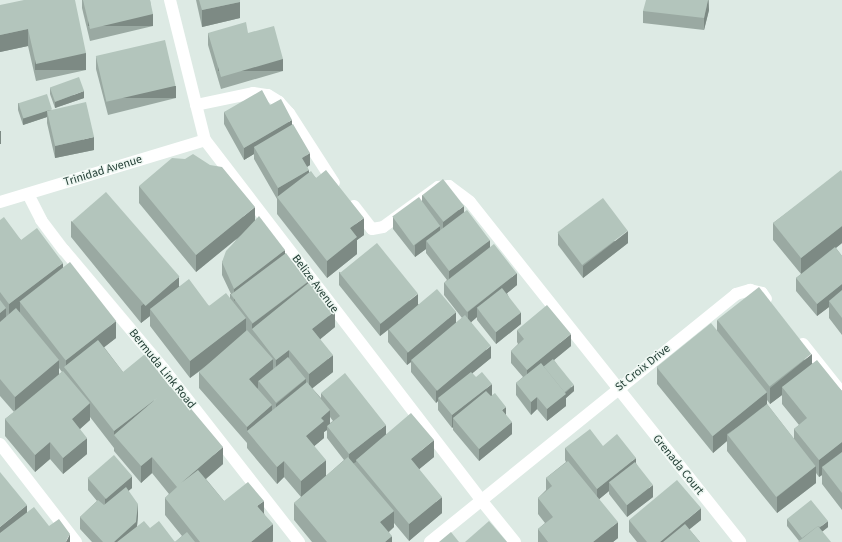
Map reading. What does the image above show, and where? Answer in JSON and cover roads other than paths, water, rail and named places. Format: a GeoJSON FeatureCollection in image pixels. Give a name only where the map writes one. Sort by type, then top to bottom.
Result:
{"type":"FeatureCollection","features":[{"type":"Feature","properties":{"kind":"street","name":"Belize Avenue"},"geometry":{"type":"LineString","coordinates":[[170,0],[205,140],[481,500],[515,542]]}},
{"type":"Feature","properties":{"kind":"street","name":"Grenada Court"},"geometry":{"type":"LineString","coordinates":[[196,105],[253,93],[268,95],[280,102],[299,128],[332,181],[372,229],[383,227],[438,187],[449,186],[470,202],[740,542]]}},
{"type":"Feature","properties":{"kind":"street","name":"Trinidad Avenue"},"geometry":{"type":"LineString","coordinates":[[0,202],[205,140]]}},
{"type":"Feature","properties":{"kind":"street","name":"Bermuda Link Road"},"geometry":{"type":"LineString","coordinates":[[28,194],[41,220],[163,368],[299,542]]}},
{"type":"Feature","properties":{"kind":"street","name":"St Croix Drive"},"geometry":{"type":"LineString","coordinates":[[430,542],[736,294],[750,290],[762,293],[776,311]]}},
{"type":"Feature","properties":{"kind":"street"},"geometry":{"type":"LineString","coordinates":[[795,334],[842,393]]}},
{"type":"Feature","properties":{"kind":"street"},"geometry":{"type":"LineString","coordinates":[[0,444],[76,542]]}}]}
